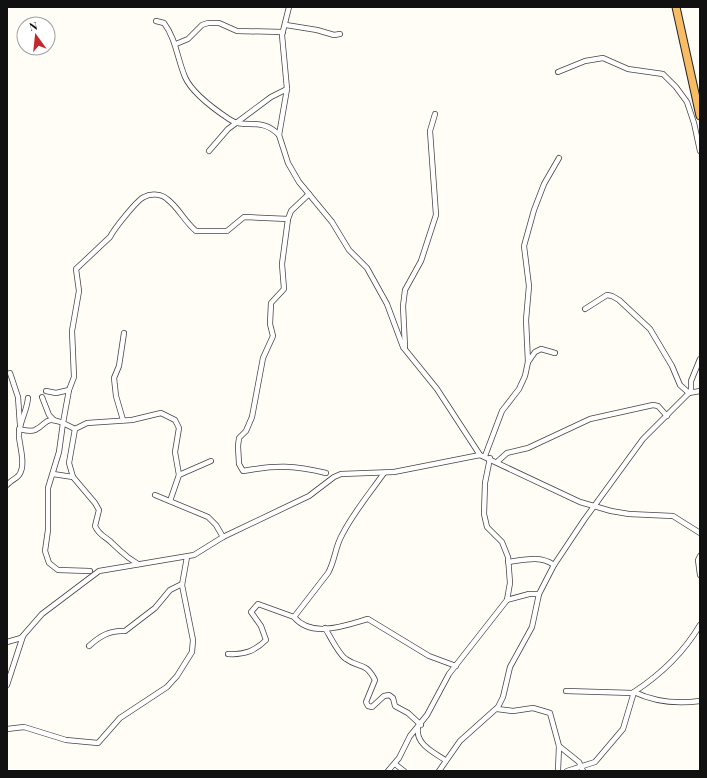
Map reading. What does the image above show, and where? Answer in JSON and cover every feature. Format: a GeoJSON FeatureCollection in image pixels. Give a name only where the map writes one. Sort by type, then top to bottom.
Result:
{"type":"FeatureCollection","features":[{"type":"Feature","properties":{"kind":"highway"},"geometry":{"type":"LineString","coordinates":[[676,7],[700,116]]}},
{"type":"Feature","properties":{"kind":"street"},"geometry":{"type":"LineString","coordinates":[[289,7],[286,25],[283,32],[287,89],[279,135],[293,172],[332,222],[349,250],[367,268],[387,304],[397,333],[405,349],[438,389],[485,456],[528,479],[594,506],[629,514],[674,516],[700,533]]}},
{"type":"Feature","properties":{"kind":"street"},"geometry":{"type":"LineString","coordinates":[[156,21],[164,23],[176,44],[182,69],[190,85],[216,110],[236,123],[265,125],[279,135]]}},
{"type":"Feature","properties":{"kind":"street"},"geometry":{"type":"LineString","coordinates":[[176,44],[188,39],[202,25],[208,23],[219,23],[236,31],[283,32]]}},
{"type":"Feature","properties":{"kind":"street"},"geometry":{"type":"LineString","coordinates":[[286,25],[317,30],[334,35],[340,34]]}},
{"type":"Feature","properties":{"kind":"street"},"geometry":{"type":"LineString","coordinates":[[558,72],[585,61],[604,58],[628,68],[663,74],[676,86],[687,102],[694,123],[700,151]]}},
{"type":"Feature","properties":{"kind":"street"},"geometry":{"type":"LineString","coordinates":[[209,151],[222,134],[273,95],[287,89]]}},
{"type":"Feature","properties":{"kind":"street"},"geometry":{"type":"LineString","coordinates":[[405,349],[403,306],[405,290],[420,261],[436,215],[430,131],[435,114]]}},
{"type":"Feature","properties":{"kind":"street"},"geometry":{"type":"LineString","coordinates":[[445,760],[422,742],[418,737],[420,727],[449,674],[507,600],[510,583],[507,552],[502,542],[487,527],[485,522],[485,456],[502,411],[522,384],[528,362],[526,320],[530,286],[524,246],[534,210],[544,184],[559,158]]}},
{"type":"Feature","properties":{"kind":"street"},"geometry":{"type":"LineString","coordinates":[[90,571],[58,570],[49,563],[45,551],[48,530],[47,497],[53,474],[69,390],[74,377],[72,331],[79,291],[76,269],[110,237],[114,230],[143,197],[154,194],[166,198],[182,214],[185,221],[196,231],[227,231],[244,217],[288,219]]}},
{"type":"Feature","properties":{"kind":"street"},"geometry":{"type":"LineString","coordinates":[[309,194],[291,211],[288,219],[282,264],[284,289],[271,303],[270,324],[273,336],[263,358],[252,417],[246,431],[239,438],[239,464],[243,471],[276,465],[307,468],[326,473]]}},
{"type":"Feature","properties":{"kind":"street"},"geometry":{"type":"LineString","coordinates":[[586,309],[607,295],[618,300],[650,329],[672,366],[680,385],[690,393]]}},
{"type":"Feature","properties":{"kind":"street"},"geometry":{"type":"LineString","coordinates":[[123,420],[116,396],[114,378],[119,366],[124,333]]}},
{"type":"Feature","properties":{"kind":"street"},"geometry":{"type":"LineString","coordinates":[[528,362],[537,350],[544,348],[555,353]]}},
{"type":"Feature","properties":{"kind":"street"},"geometry":{"type":"LineString","coordinates":[[690,393],[691,381],[700,359]]}},
{"type":"Feature","properties":{"kind":"street"},"geometry":{"type":"LineString","coordinates":[[7,485],[19,475],[21,468],[18,397],[10,373]]}},
{"type":"Feature","properties":{"kind":"street"},"geometry":{"type":"LineString","coordinates":[[46,391],[56,393],[69,390]]}},
{"type":"Feature","properties":{"kind":"street"},"geometry":{"type":"LineString","coordinates":[[439,771],[445,760],[460,741],[497,709],[503,697],[507,675],[514,658],[529,636],[539,594],[554,565],[594,506],[636,446],[690,393],[700,391]]}},
{"type":"Feature","properties":{"kind":"street"},"geometry":{"type":"LineString","coordinates":[[42,397],[49,415],[54,420]]}},
{"type":"Feature","properties":{"kind":"street"},"geometry":{"type":"LineString","coordinates":[[20,427],[26,413],[28,398]]}},
{"type":"Feature","properties":{"kind":"street"},"geometry":{"type":"LineString","coordinates":[[497,462],[507,453],[528,448],[566,429],[598,417],[653,404],[658,406],[667,416]]}},
{"type":"Feature","properties":{"kind":"street"},"geometry":{"type":"LineString","coordinates":[[75,429],[87,423],[132,420],[161,413],[175,420],[179,428],[175,452],[179,475],[170,501]]}},
{"type":"Feature","properties":{"kind":"street"},"geometry":{"type":"LineString","coordinates":[[20,427],[35,430],[45,421],[54,420],[75,429]]}},
{"type":"Feature","properties":{"kind":"street"},"geometry":{"type":"LineString","coordinates":[[75,429],[70,457],[73,477],[99,510],[95,526],[99,534],[113,544],[123,556],[138,564]]}},
{"type":"Feature","properties":{"kind":"street"},"geometry":{"type":"LineString","coordinates":[[7,685],[23,636],[42,614],[95,574],[103,570],[187,557],[203,551],[223,538],[309,496],[337,476],[384,473],[485,456]]}},
{"type":"Feature","properties":{"kind":"street"},"geometry":{"type":"LineString","coordinates":[[179,475],[211,461]]}},
{"type":"Feature","properties":{"kind":"street"},"geometry":{"type":"LineString","coordinates":[[294,617],[328,573],[332,566],[341,536],[348,523],[384,473]]}},
{"type":"Feature","properties":{"kind":"street"},"geometry":{"type":"LineString","coordinates":[[53,474],[73,477]]}},
{"type":"Feature","properties":{"kind":"street"},"geometry":{"type":"LineString","coordinates":[[154,495],[208,516],[216,525],[223,538]]}},
{"type":"Feature","properties":{"kind":"street"},"geometry":{"type":"LineString","coordinates":[[700,556],[698,560],[700,575]]}},
{"type":"Feature","properties":{"kind":"street"},"geometry":{"type":"LineString","coordinates":[[7,729],[24,727],[66,740],[99,743],[120,718],[166,688],[185,664],[194,645],[182,584],[187,557]]}},
{"type":"Feature","properties":{"kind":"street"},"geometry":{"type":"LineString","coordinates":[[508,562],[540,558],[546,559],[554,565]]}},
{"type":"Feature","properties":{"kind":"street"},"geometry":{"type":"LineString","coordinates":[[89,646],[97,639],[113,630],[125,631],[155,608],[170,590],[182,584]]}},
{"type":"Feature","properties":{"kind":"street"},"geometry":{"type":"LineString","coordinates":[[507,600],[528,594],[539,594]]}},
{"type":"Feature","properties":{"kind":"street"},"geometry":{"type":"LineString","coordinates":[[228,654],[241,655],[257,648],[266,640],[261,626],[251,612],[258,604],[294,617],[298,622],[310,627],[325,628],[349,625],[368,619],[429,656],[456,666]]}},
{"type":"Feature","properties":{"kind":"street"},"geometry":{"type":"LineString","coordinates":[[567,771],[583,769],[595,762],[621,731],[634,692],[648,684],[663,670],[700,625]]}},
{"type":"Feature","properties":{"kind":"street"},"geometry":{"type":"LineString","coordinates":[[325,628],[345,659],[369,669],[373,675],[375,680],[366,702],[368,706],[372,707],[384,696],[389,695],[393,698],[395,706],[408,713],[420,727]]}},
{"type":"Feature","properties":{"kind":"street"},"geometry":{"type":"LineString","coordinates":[[7,642],[23,636]]}},
{"type":"Feature","properties":{"kind":"street"},"geometry":{"type":"LineString","coordinates":[[566,691],[634,692],[667,702],[690,703],[700,700]]}},
{"type":"Feature","properties":{"kind":"street"},"geometry":{"type":"LineString","coordinates":[[497,709],[513,711],[533,708],[548,711],[553,720],[560,746],[558,771]]}},
{"type":"Feature","properties":{"kind":"street"},"geometry":{"type":"LineString","coordinates":[[388,771],[396,764],[410,736],[420,727]]}},
{"type":"Feature","properties":{"kind":"street"},"geometry":{"type":"LineString","coordinates":[[560,746],[583,769]]}},
{"type":"Feature","properties":{"kind":"street"},"geometry":{"type":"LineString","coordinates":[[396,764],[404,771]]}}]}
